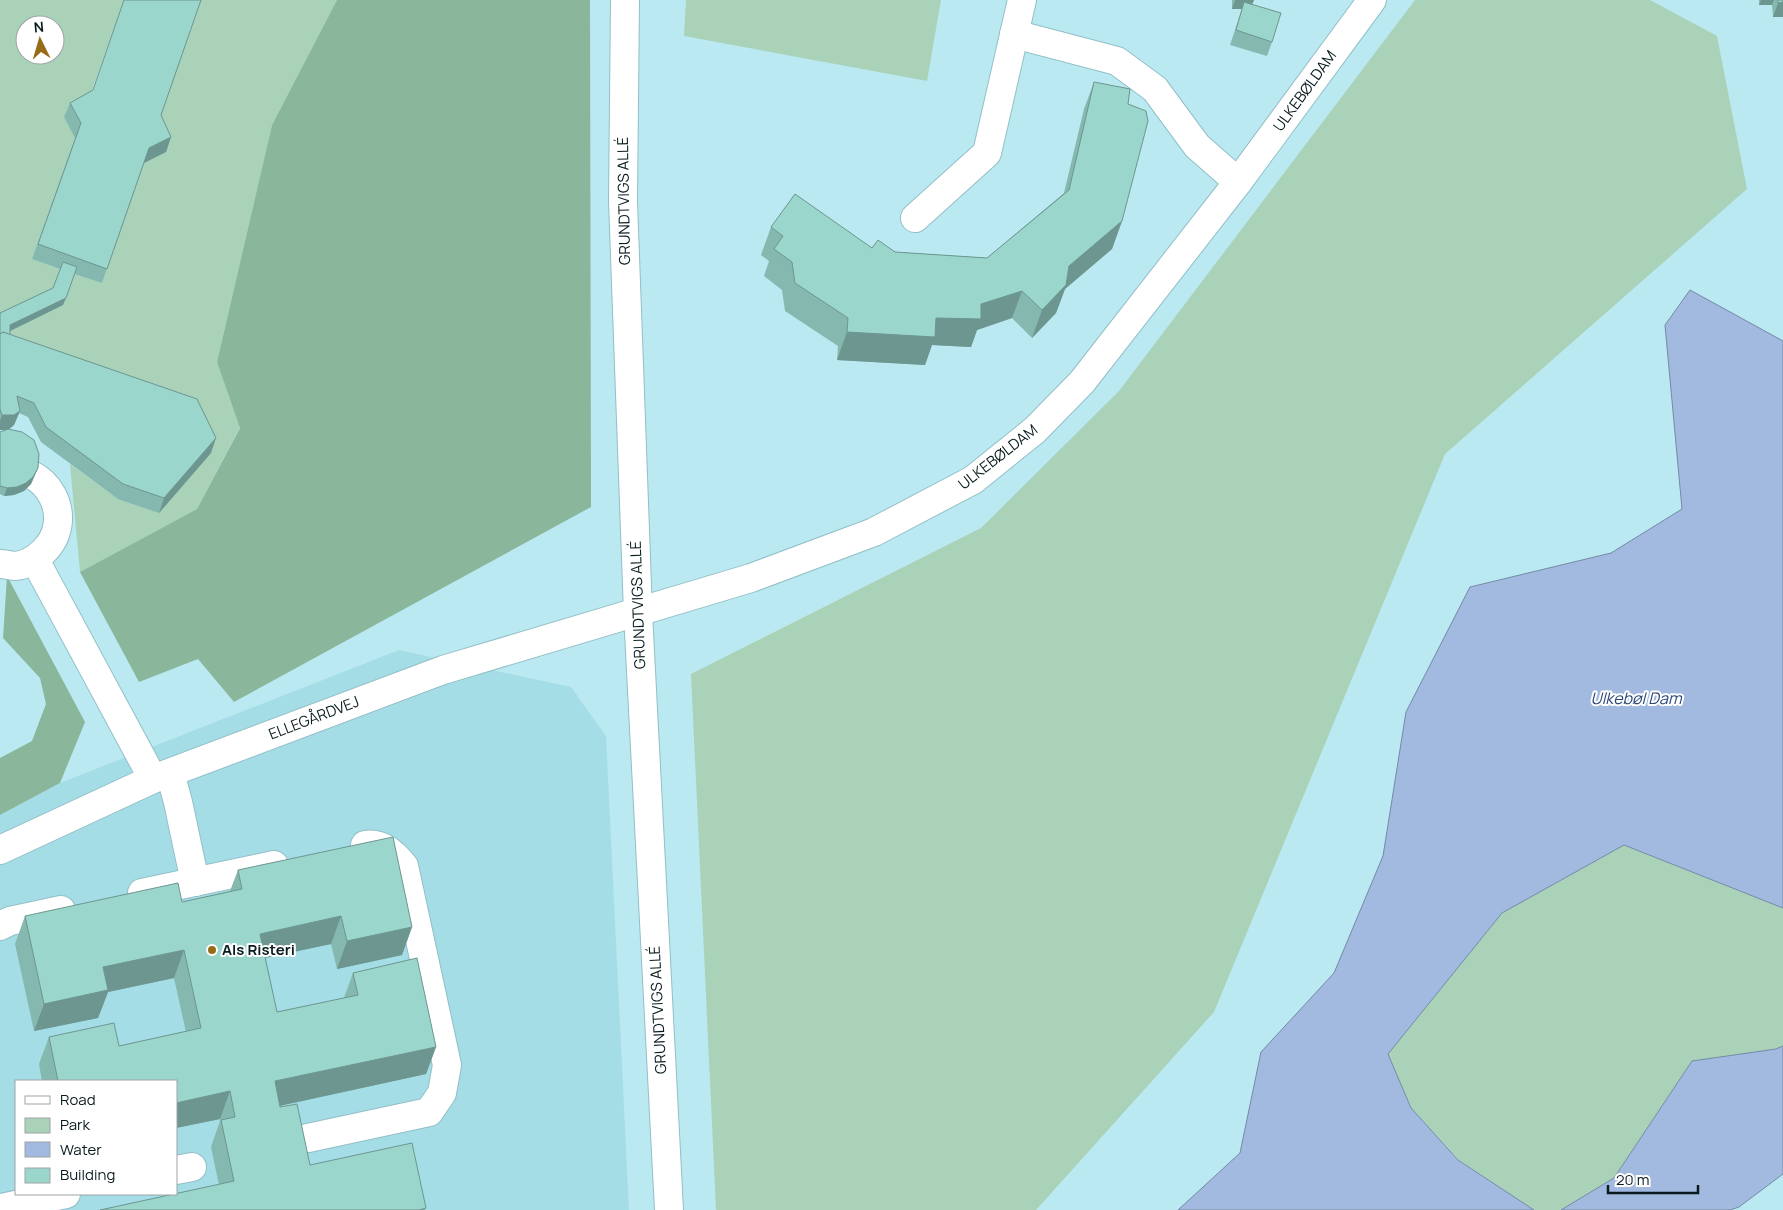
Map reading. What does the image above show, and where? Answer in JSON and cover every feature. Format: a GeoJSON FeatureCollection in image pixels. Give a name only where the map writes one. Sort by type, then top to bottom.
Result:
{"type":"FeatureCollection","features":[{"type":"Feature","properties":{"kind":"street","name":"GRUNDTVIGS ALLÉ"},"geometry":{"type":"LineString","coordinates":[[625,0],[623,201],[638,613],[669,1210]]}},
{"type":"Feature","properties":{"kind":"street"},"geometry":{"type":"LineString","coordinates":[[915,218],[987,153],[1022,0]]}},
{"type":"Feature","properties":{"kind":"street","name":"ULKEBØLDAM"},"geometry":{"type":"LineString","coordinates":[[638,613],[751,578],[874,532],[973,480],[1035,430],[1082,382],[1238,182],[1372,0]]}},
{"type":"Feature","properties":{"kind":"street"},"geometry":{"type":"LineString","coordinates":[[1014,34],[1117,60],[1155,88],[1197,146],[1238,182]]}},
{"type":"Feature","properties":{"kind":"street"},"geometry":{"type":"LineString","coordinates":[[0,471],[24,472],[44,482],[56,501],[59,523],[51,544],[35,560],[15,566],[0,564]]}},
{"type":"Feature","properties":{"kind":"street"},"geometry":{"type":"LineString","coordinates":[[35,560],[178,802],[195,882]]}},
{"type":"Feature","properties":{"kind":"street","name":"ELLEGÅRDVEJ"},"geometry":{"type":"LineString","coordinates":[[0,850],[161,776],[443,670],[638,613]]}},
{"type":"Feature","properties":{"kind":"street"},"geometry":{"type":"LineString","coordinates":[[308,1138],[429,1112],[442,1093],[447,1064],[404,866],[391,850],[371,844],[342,850]]}},
{"type":"Feature","properties":{"kind":"street"},"geometry":{"type":"LineString","coordinates":[[117,898],[302,859]]}},
{"type":"Feature","properties":{"kind":"street"},"geometry":{"type":"LineString","coordinates":[[0,926],[10,921],[88,905]]}},
{"type":"Feature","properties":{"kind":"street"},"geometry":{"type":"LineString","coordinates":[[1,1210],[1,1208],[61,1195]]}},
{"type":"Feature","properties":{"kind":"shaded area"},"geometry":{"type":"Polygon","coordinates":[[[399,650],[571,687],[606,736],[629,1210],[0,1210],[0,815],[60,783],[399,650]]]}},
{"type":"Feature","properties":{"kind":"green space"},"geometry":{"type":"Polygon","coordinates":[[[0,0],[124,0],[87,104],[65,117],[75,138],[32,259],[60,269],[51,295],[0,319],[0,0]]]}},
{"type":"Feature","properties":{"kind":"green space"},"geometry":{"type":"Polygon","coordinates":[[[176,0],[337,0],[272,125],[217,362],[240,427],[197,509],[80,572],[70,464],[118,499],[8,351],[8,332],[63,305],[74,274],[102,283],[144,163],[166,152],[156,130],[176,0]]]}},
{"type":"Feature","properties":{"kind":"green space"},"geometry":{"type":"Polygon","coordinates":[[[337,0],[590,0],[591,507],[234,702],[198,659],[139,682],[80,572],[197,509],[240,428],[217,362],[272,125],[337,0]]]}},
{"type":"Feature","properties":{"kind":"green space"},"geometry":{"type":"Polygon","coordinates":[[[686,0],[941,0],[927,81],[684,36],[686,0]]]}},
{"type":"Feature","properties":{"kind":"green space"},"geometry":{"type":"Polygon","coordinates":[[[1415,0],[1650,0],[1717,36],[1747,189],[1445,454],[1214,1012],[1036,1210],[716,1210],[691,674],[981,528],[1119,391],[1415,0]]]}},
{"type":"Feature","properties":{"kind":"green space"},"geometry":{"type":"Polygon","coordinates":[[[7,576],[85,722],[60,783],[0,815],[0,758],[32,741],[46,704],[40,678],[3,638],[7,576]]]}},
{"type":"Feature","properties":{"kind":"green space"},"geometry":{"type":"Polygon","coordinates":[[[1624,845],[1783,908],[1783,1046],[1776,1049],[1692,1061],[1614,1178],[1561,1210],[1534,1210],[1459,1160],[1411,1108],[1388,1054],[1502,913],[1624,845]]]}},
{"type":"Feature","properties":{"kind":"water","name":"Ulkebøl Dam"},"geometry":{"type":"Polygon","coordinates":[[[1690,290],[1783,341],[1783,908],[1624,845],[1502,913],[1388,1054],[1411,1108],[1458,1160],[1534,1210],[1178,1210],[1240,1153],[1261,1052],[1334,973],[1383,856],[1406,712],[1470,587],[1611,553],[1682,509],[1665,325],[1690,290]]]}},
{"type":"Feature","properties":{"kind":"water"},"geometry":{"type":"Polygon","coordinates":[[[1783,1046],[1783,1174],[1739,1207],[1730,1210],[1561,1210],[1614,1178],[1692,1061],[1776,1049],[1783,1046]]]}},
{"type":"Feature","properties":{"kind":"building"},"geometry":{"type":"Polygon","coordinates":[[[124,0],[201,0],[161,115],[171,137],[149,148],[107,269],[38,244],[81,123],[70,103],[93,90],[124,0]]]}},
{"type":"Feature","properties":{"kind":"building"},"geometry":{"type":"Polygon","coordinates":[[[1244,2],[1281,13],[1272,42],[1236,30],[1244,2]]]}},
{"type":"Feature","properties":{"kind":"building"},"geometry":{"type":"Polygon","coordinates":[[[1094,82],[1130,89],[1128,104],[1146,111],[1148,121],[1122,221],[1069,266],[1066,285],[1042,310],[1022,291],[981,304],[981,319],[936,318],[935,337],[847,332],[848,318],[795,283],[792,262],[774,249],[783,236],[771,227],[795,194],[872,248],[878,240],[895,252],[987,258],[1069,190],[1094,82]]]}},
{"type":"Feature","properties":{"kind":"building"},"geometry":{"type":"Polygon","coordinates":[[[63,262],[77,267],[66,298],[10,325],[10,335],[3,332],[0,334],[0,313],[53,288],[63,262]]]}},
{"type":"Feature","properties":{"kind":"building"},"geometry":{"type":"Polygon","coordinates":[[[3,332],[197,399],[216,438],[164,498],[123,484],[46,427],[34,403],[17,396],[20,411],[14,415],[2,415],[0,409],[0,334],[3,332]]]}},
{"type":"Feature","properties":{"kind":"building"},"geometry":{"type":"Polygon","coordinates":[[[8,429],[22,432],[34,440],[39,454],[38,468],[33,477],[17,487],[7,488],[0,486],[0,432],[8,429]]]}},
{"type":"Feature","properties":{"kind":"building"},"geometry":{"type":"Polygon","coordinates":[[[393,837],[412,927],[347,941],[341,916],[260,934],[277,1012],[358,995],[353,973],[417,958],[436,1047],[275,1081],[280,1107],[297,1104],[310,1165],[412,1143],[426,1208],[419,1210],[100,1210],[169,1195],[178,1195],[178,1193],[234,1181],[221,1120],[235,1117],[230,1091],[178,1103],[178,1080],[58,1080],[49,1037],[114,1023],[119,1046],[201,1028],[184,950],[103,967],[108,990],[44,1004],[25,916],[178,883],[182,902],[242,889],[238,870],[393,837]]]}},
{"type":"Feature","properties":{"kind":"place","name":"Als Risteri"},"geometry":{"type":"Point","coordinates":[212,950]}}]}
